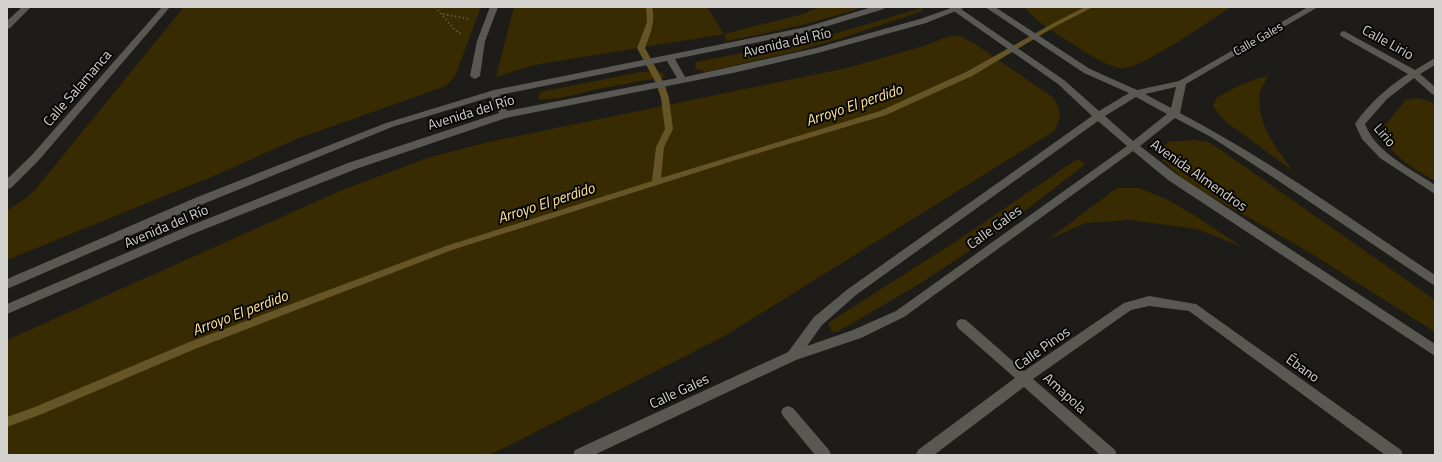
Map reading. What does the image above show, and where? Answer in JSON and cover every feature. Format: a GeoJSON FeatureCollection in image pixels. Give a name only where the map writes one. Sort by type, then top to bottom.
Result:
{"type":"FeatureCollection","features":[{"type":"Feature","properties":{"kind":"street"},"geometry":{"type":"LineString","coordinates":[[7,26],[27,7]]}},
{"type":"Feature","properties":{"kind":"street","name":"Calle Salamanca"},"geometry":{"type":"LineString","coordinates":[[7,185],[35,158],[166,7]]}},
{"type":"Feature","properties":{"kind":"street"},"geometry":{"type":"LineString","coordinates":[[475,76],[481,41],[494,7]]}},
{"type":"Feature","properties":{"kind":"street","name":"Avenida del Río"},"geometry":{"type":"LineString","coordinates":[[7,284],[199,201],[389,125],[494,93],[808,29],[881,7]]}},
{"type":"Feature","properties":{"kind":"street"},"geometry":{"type":"LineString","coordinates":[[989,7],[1087,71],[1136,93],[1175,113],[1270,169],[1435,281]]}},
{"type":"Feature","properties":{"kind":"street","name":"Calle Gales"},"geometry":{"type":"LineString","coordinates":[[792,356],[818,321],[852,292],[1098,116],[1136,93],[1182,83],[1314,7]]}},
{"type":"Feature","properties":{"kind":"street","name":"Avenida del Río"},"geometry":{"type":"LineString","coordinates":[[7,309],[186,232],[345,169],[504,115],[818,50],[957,8]]}},
{"type":"Feature","properties":{"kind":"street","name":"Avenida Almendros"},"geometry":{"type":"LineString","coordinates":[[957,8],[1061,82],[1133,146],[1172,177],[1435,351]]}},
{"type":"Feature","properties":{"kind":"street","name":"Calle Lirio"},"geometry":{"type":"LineString","coordinates":[[1344,34],[1414,73],[1435,92]]}},
{"type":"Feature","properties":{"kind":"street"},"geometry":{"type":"LineString","coordinates":[[669,57],[682,79]]}},
{"type":"Feature","properties":{"kind":"street","name":"Lirio"},"geometry":{"type":"LineString","coordinates":[[1435,61],[1414,73],[1368,111],[1360,124],[1365,137],[1384,156],[1435,190]]}},
{"type":"Feature","properties":{"kind":"street"},"geometry":{"type":"LineString","coordinates":[[1175,113],[1182,83]]}},
{"type":"Feature","properties":{"kind":"street"},"geometry":{"type":"LineString","coordinates":[[494,93],[504,115]]}},
{"type":"Feature","properties":{"kind":"street","name":"Calle Gales"},"geometry":{"type":"LineString","coordinates":[[580,455],[792,356],[857,334],[900,314],[930,294],[1133,146],[1175,113]]}},
{"type":"Feature","properties":{"kind":"street","name":"Calle Pinos"},"geometry":{"type":"LineString","coordinates":[[923,455],[1025,378],[1128,306],[1149,301],[1192,307]]}},
{"type":"Feature","properties":{"kind":"street","name":"Ébano"},"geometry":{"type":"LineString","coordinates":[[1192,307],[1396,455]]}},
{"type":"Feature","properties":{"kind":"street","name":"Amapola"},"geometry":{"type":"LineString","coordinates":[[962,324],[1025,378],[1110,455]]}},
{"type":"Feature","properties":{"kind":"street"},"geometry":{"type":"LineString","coordinates":[[788,412],[824,455]]}},
{"type":"Feature","properties":{"kind":"path"},"geometry":{"type":"LineString","coordinates":[[435,7],[455,30],[469,38],[481,41]]}},
{"type":"Feature","properties":{"kind":"path"},"geometry":{"type":"LineString","coordinates":[[442,14],[488,22]]}},
{"type":"Feature","properties":{"kind":"shaded area"},"geometry":{"type":"Polygon","coordinates":[[[184,7],[481,7],[455,76],[446,86],[299,138],[216,175],[7,260],[7,211],[35,190],[184,7]]]}},
{"type":"Feature","properties":{"kind":"shaded area"},"geometry":{"type":"Polygon","coordinates":[[[514,7],[707,7],[724,34],[534,65],[496,77],[514,7]]]}},
{"type":"Feature","properties":{"kind":"shaded area"},"geometry":{"type":"Polygon","coordinates":[[[820,7],[863,7],[796,26],[727,41],[724,34],[803,14],[820,7]]]}},
{"type":"Feature","properties":{"kind":"shaded area"},"geometry":{"type":"Polygon","coordinates":[[[1024,7],[1231,7],[1160,53],[1145,61],[1122,68],[1096,59],[1047,27],[1024,7]]]}},
{"type":"Feature","properties":{"kind":"shaded area"},"geometry":{"type":"Polygon","coordinates":[[[921,8],[923,11],[842,38],[797,51],[705,72],[695,68],[696,62],[820,38],[921,8]]]}},
{"type":"Feature","properties":{"kind":"shaded area"},"geometry":{"type":"Polygon","coordinates":[[[958,35],[975,44],[1054,98],[1060,114],[1054,131],[723,337],[504,448],[488,455],[7,455],[7,340],[340,191],[427,158],[488,142],[847,68],[924,46],[943,38],[958,35]]]}},
{"type":"Feature","properties":{"kind":"shaded area"},"geometry":{"type":"Polygon","coordinates":[[[659,71],[665,75],[664,77],[602,88],[558,98],[538,99],[540,92],[641,72],[659,71]]]}},
{"type":"Feature","properties":{"kind":"shaded area"},"geometry":{"type":"Polygon","coordinates":[[[1268,76],[1260,93],[1259,104],[1261,114],[1264,125],[1274,144],[1293,171],[1225,121],[1213,107],[1216,98],[1222,94],[1248,82],[1268,76]]]}},
{"type":"Feature","properties":{"kind":"shaded area"},"geometry":{"type":"Polygon","coordinates":[[[1418,98],[1435,103],[1435,181],[1398,156],[1391,149],[1381,134],[1385,125],[1406,100],[1418,98]]]}},
{"type":"Feature","properties":{"kind":"shaded area"},"geometry":{"type":"Polygon","coordinates":[[[1194,140],[1208,142],[1218,148],[1435,300],[1435,332],[1309,252],[1209,195],[1181,177],[1163,161],[1161,150],[1168,142],[1194,140]]]}},
{"type":"Feature","properties":{"kind":"shaded area"},"geometry":{"type":"Polygon","coordinates":[[[1077,159],[1085,163],[1083,166],[995,234],[921,283],[839,331],[832,332],[828,323],[958,240],[1077,159]]]}},
{"type":"Feature","properties":{"kind":"shaded area"},"geometry":{"type":"Polygon","coordinates":[[[1117,188],[1139,188],[1166,199],[1194,215],[1242,247],[1197,229],[1129,220],[1086,223],[1049,239],[1117,188]]]}},
{"type":"Feature","properties":{"kind":"waterway"},"geometry":{"type":"LineString","coordinates":[[649,7],[651,17],[641,48],[660,83],[665,98],[669,129],[660,147],[656,182]]}},
{"type":"Feature","properties":{"kind":"waterway","name":"Arroyo El perdido"},"geometry":{"type":"LineString","coordinates":[[7,422],[38,411],[191,346],[449,248],[736,157],[883,113],[969,74],[1054,25],[1090,7]]}}]}
